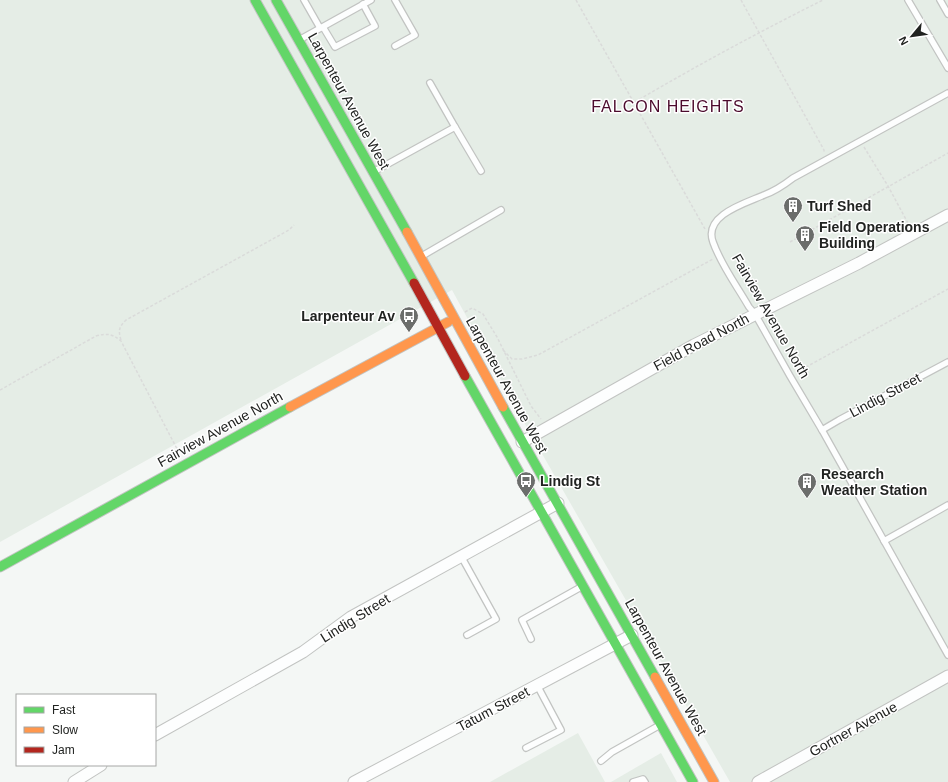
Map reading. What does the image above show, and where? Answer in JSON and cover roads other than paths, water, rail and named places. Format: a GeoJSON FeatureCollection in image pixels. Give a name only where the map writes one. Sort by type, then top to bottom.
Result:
{"type":"FeatureCollection","features":[{"type":"Feature","properties":{"kind":"main road"},"geometry":{"type":"LineString","coordinates":[[255,0],[693,782]]}},
{"type":"Feature","properties":{"kind":"main road","name":"Larpenteur Avenue West"},"geometry":{"type":"LineString","coordinates":[[276,0],[455,318],[522,442],[558,503],[714,782]]}},
{"type":"Feature","properties":{"kind":"main road"},"geometry":{"type":"LineString","coordinates":[[283,49],[299,40]]}},
{"type":"Feature","properties":{"kind":"main road","name":"Fairview Avenue North"},"geometry":{"type":"LineString","coordinates":[[0,567],[364,366],[455,318]]}},
{"type":"Feature","properties":{"kind":"street","name":"Field Road North"},"geometry":{"type":"LineString","coordinates":[[522,442],[546,427],[694,345],[859,263],[948,215]]}},
{"type":"Feature","properties":{"kind":"street","name":"Lindig Street"},"geometry":{"type":"LineString","coordinates":[[156,734],[303,652],[351,617],[558,503]]}},
{"type":"Feature","properties":{"kind":"street","name":"Tatum Street"},"geometry":{"type":"LineString","coordinates":[[354,782],[632,635]]}},
{"type":"Feature","properties":{"kind":"street","name":"Gortner Avenue"},"geometry":{"type":"LineString","coordinates":[[758,782],[948,676]]}},
{"type":"Feature","properties":{"kind":"street"},"geometry":{"type":"LineString","coordinates":[[74,782],[99,766]]}},
{"type":"Feature","properties":{"kind":"lane"},"geometry":{"type":"LineString","coordinates":[[304,0],[335,47],[375,26],[363,4]]}},
{"type":"Feature","properties":{"kind":"lane"},"geometry":{"type":"LineString","coordinates":[[299,40],[371,0]]}},
{"type":"Feature","properties":{"kind":"lane"},"geometry":{"type":"LineString","coordinates":[[395,0],[414,35],[395,46]]}},
{"type":"Feature","properties":{"kind":"lane"},"geometry":{"type":"LineString","coordinates":[[908,0],[946,60],[948,68]]}},
{"type":"Feature","properties":{"kind":"lane"},"geometry":{"type":"LineString","coordinates":[[940,0],[948,14]]}},
{"type":"Feature","properties":{"kind":"lane"},"geometry":{"type":"LineString","coordinates":[[430,82],[481,171]]}},
{"type":"Feature","properties":{"kind":"lane","name":"Fairview Avenue North"},"geometry":{"type":"LineString","coordinates":[[948,93],[793,178],[777,189],[732,209],[720,217],[714,224],[712,232],[712,241],[719,256],[749,307],[755,314],[822,430],[948,655]]}},
{"type":"Feature","properties":{"kind":"lane"},"geometry":{"type":"LineString","coordinates":[[373,172],[455,126]]}},
{"type":"Feature","properties":{"kind":"lane"},"geometry":{"type":"LineString","coordinates":[[420,257],[501,210]]}},
{"type":"Feature","properties":{"kind":"lane","name":"Lindig Street"},"geometry":{"type":"LineString","coordinates":[[822,430],[948,362]]}},
{"type":"Feature","properties":{"kind":"lane"},"geometry":{"type":"LineString","coordinates":[[884,540],[948,505]]}},
{"type":"Feature","properties":{"kind":"lane"},"geometry":{"type":"LineString","coordinates":[[461,556],[496,619],[467,635]]}},
{"type":"Feature","properties":{"kind":"lane"},"geometry":{"type":"LineString","coordinates":[[531,639],[522,620],[584,586]]}},
{"type":"Feature","properties":{"kind":"lane"},"geometry":{"type":"LineString","coordinates":[[526,748],[561,730],[537,686]]}},
{"type":"Feature","properties":{"kind":"lane"},"geometry":{"type":"LineString","coordinates":[[600,761],[612,752],[661,725]]}},
{"type":"Feature","properties":{"kind":"lane"},"geometry":{"type":"LineString","coordinates":[[633,782],[643,779],[645,782]]}},
{"type":"Feature","properties":{"kind":"place","name":"Turf Shed"},"geometry":{"type":"Point","coordinates":[793,223]}},
{"type":"Feature","properties":{"kind":"place","name":"Field Operations Building"},"geometry":{"type":"Point","coordinates":[805,252]}},
{"type":"Feature","properties":{"kind":"place","name":"Larpenteur Av"},"geometry":{"type":"Point","coordinates":[409,333]}},
{"type":"Feature","properties":{"kind":"place","name":"Lindig St"},"geometry":{"type":"Point","coordinates":[526,498]}},
{"type":"Feature","properties":{"kind":"place","name":"Research Weather Station"},"geometry":{"type":"Point","coordinates":[807,499]}},
{"type":"Feature","properties":{"kind":"district","name":"FALCON HEIGHTS"},"geometry":{"type":"Point","coordinates":[668,106]}}]}
